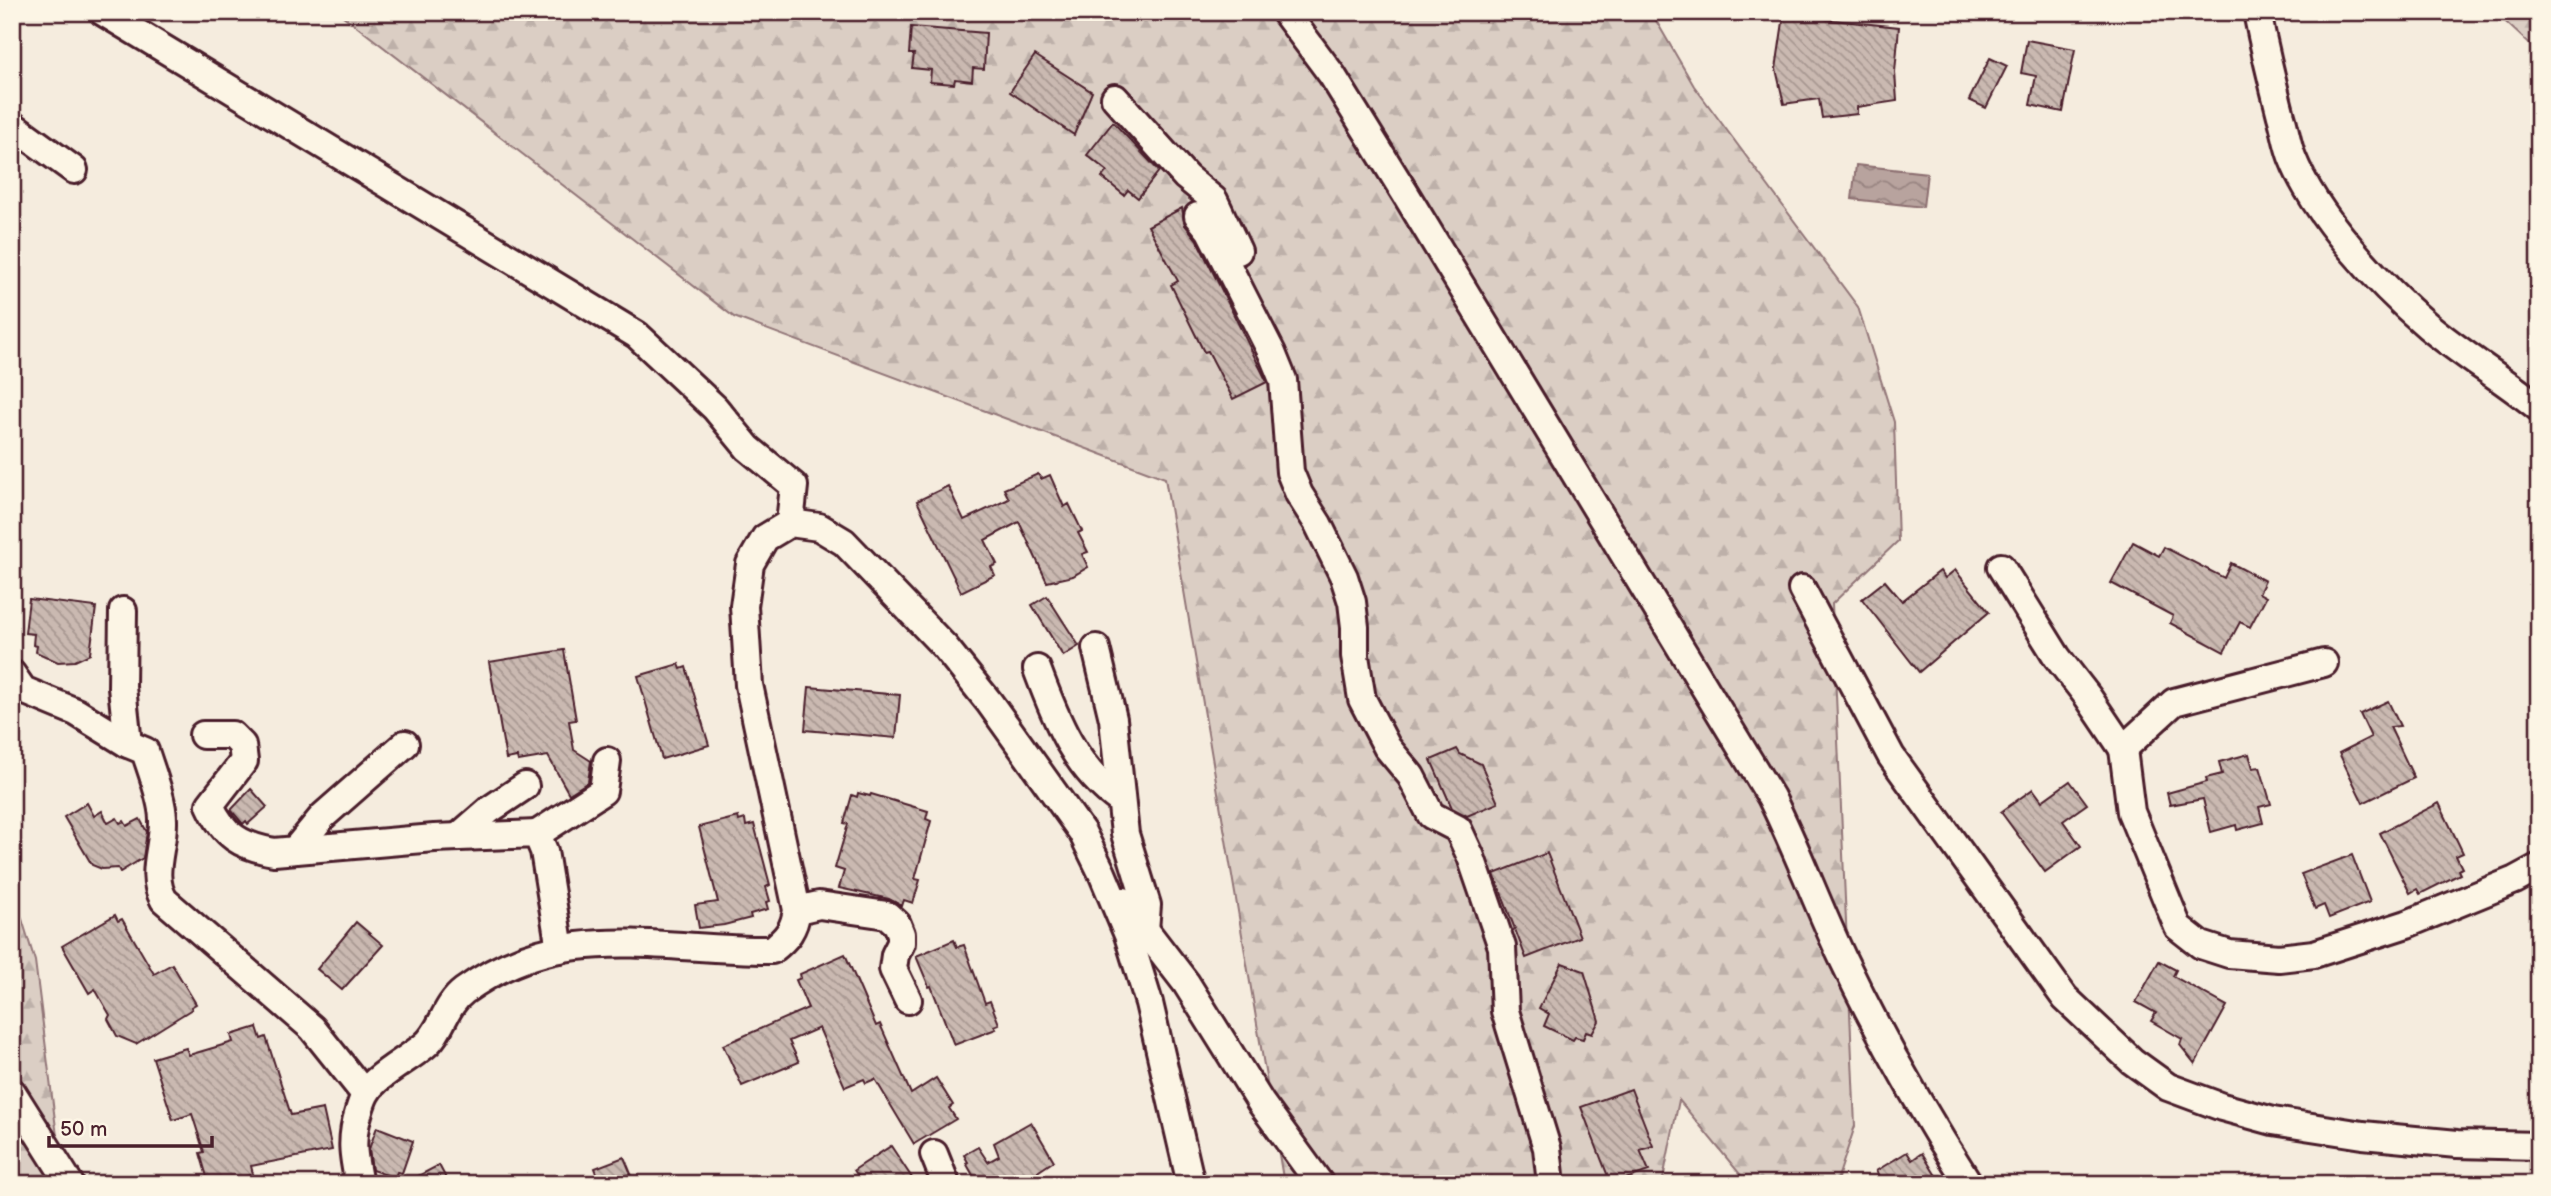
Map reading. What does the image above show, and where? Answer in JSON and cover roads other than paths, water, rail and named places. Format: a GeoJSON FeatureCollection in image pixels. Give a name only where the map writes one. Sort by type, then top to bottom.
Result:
{"type":"FeatureCollection","features":[{"type":"Feature","properties":{"kind":"street"},"geometry":{"type":"LineString","coordinates":[[103,12],[637,335],[715,408],[748,448],[794,486],[790,523]]}},
{"type":"Feature","properties":{"kind":"street"},"geometry":{"type":"LineString","coordinates":[[1285,12],[1332,75],[1388,165],[1771,797],[1787,827],[1843,959],[1922,1109],[1969,1184]]}},
{"type":"Feature","properties":{"kind":"street"},"geometry":{"type":"LineString","coordinates":[[2257,12],[2267,64],[2291,156],[2320,208],[2357,255],[2428,326],[2539,408]]}},
{"type":"Feature","properties":{"kind":"street"},"geometry":{"type":"LineString","coordinates":[[1115,98],[1186,177],[1214,200],[1254,290],[1283,380],[1290,471],[1299,494],[1344,577],[1352,602],[1355,656],[1362,699],[1387,747],[1411,776],[1431,815],[1458,830],[1471,857],[1502,947],[1505,1011],[1547,1148],[1551,1184]]}},
{"type":"Feature","properties":{"kind":"street"},"geometry":{"type":"LineString","coordinates":[[12,125],[74,170]]}},
{"type":"Feature","properties":{"kind":"street"},"geometry":{"type":"LineString","coordinates":[[1198,216],[1210,230],[1272,352]]}},
{"type":"Feature","properties":{"kind":"street"},"geometry":{"type":"LineString","coordinates":[[359,1184],[352,1142],[355,1120],[364,1093],[376,1080],[435,1037],[449,1007],[461,993],[490,974],[522,958],[591,943],[772,950],[788,938],[797,910],[749,685],[744,606],[750,564],[765,538],[790,523],[819,527],[844,542],[946,648],[996,711],[1082,832],[1128,935],[1149,1003],[1192,1184]]}},
{"type":"Feature","properties":{"kind":"street"},"geometry":{"type":"LineString","coordinates":[[2001,567],[2057,657],[2088,697],[2123,750],[2131,812],[2178,927],[2201,945],[2229,954],[2279,958],[2314,954],[2407,924],[2515,880],[2539,867]]}},
{"type":"Feature","properties":{"kind":"street"},"geometry":{"type":"LineString","coordinates":[[1802,590],[1891,756],[2065,998],[2132,1061],[2168,1087],[2222,1107],[2273,1121],[2363,1135],[2457,1144],[2539,1146]]}},
{"type":"Feature","properties":{"kind":"street"},"geometry":{"type":"LineString","coordinates":[[123,611],[122,687],[128,744]]}},
{"type":"Feature","properties":{"kind":"street"},"geometry":{"type":"LineString","coordinates":[[1096,648],[1113,719],[1125,834],[1147,905],[1145,930]]}},
{"type":"Feature","properties":{"kind":"street"},"geometry":{"type":"LineString","coordinates":[[2123,750],[2174,702],[2324,663]]}},
{"type":"Feature","properties":{"kind":"street"},"geometry":{"type":"LineString","coordinates":[[1037,669],[1055,716],[1077,758],[1102,788],[1121,801]]}},
{"type":"Feature","properties":{"kind":"street"},"geometry":{"type":"LineString","coordinates":[[12,674],[23,690],[76,712],[128,744],[145,751],[163,819],[156,878],[158,890],[164,900],[312,1028],[364,1093]]}},
{"type":"Feature","properties":{"kind":"street"},"geometry":{"type":"LineString","coordinates":[[203,736],[232,735],[242,745],[244,761],[210,805],[217,820],[232,837],[251,848],[274,852],[458,837],[537,834],[603,791],[607,761]]}},
{"type":"Feature","properties":{"kind":"street"},"geometry":{"type":"LineString","coordinates":[[295,850],[323,816],[405,744]]}},
{"type":"Feature","properties":{"kind":"street"},"geometry":{"type":"LineString","coordinates":[[458,837],[489,810],[525,786]]}},
{"type":"Feature","properties":{"kind":"street"},"geometry":{"type":"LineString","coordinates":[[537,834],[544,851],[560,949]]}},
{"type":"Feature","properties":{"kind":"street"},"geometry":{"type":"LineString","coordinates":[[1102,873],[1186,983],[1261,1102],[1320,1184]]}},
{"type":"Feature","properties":{"kind":"street"},"geometry":{"type":"LineString","coordinates":[[797,910],[819,905],[887,915],[897,924],[901,934],[893,969],[908,1000]]}},
{"type":"Feature","properties":{"kind":"street"},"geometry":{"type":"LineString","coordinates":[[12,1092],[70,1184]]}},
{"type":"Feature","properties":{"kind":"street"},"geometry":{"type":"LineString","coordinates":[[934,1154],[946,1184]]}},
{"type":"Feature","properties":{"kind":"water"},"geometry":{"type":"Polygon","coordinates":[[[1856,165],[1927,173],[1923,207],[1852,199],[1856,165]]]}}]}
